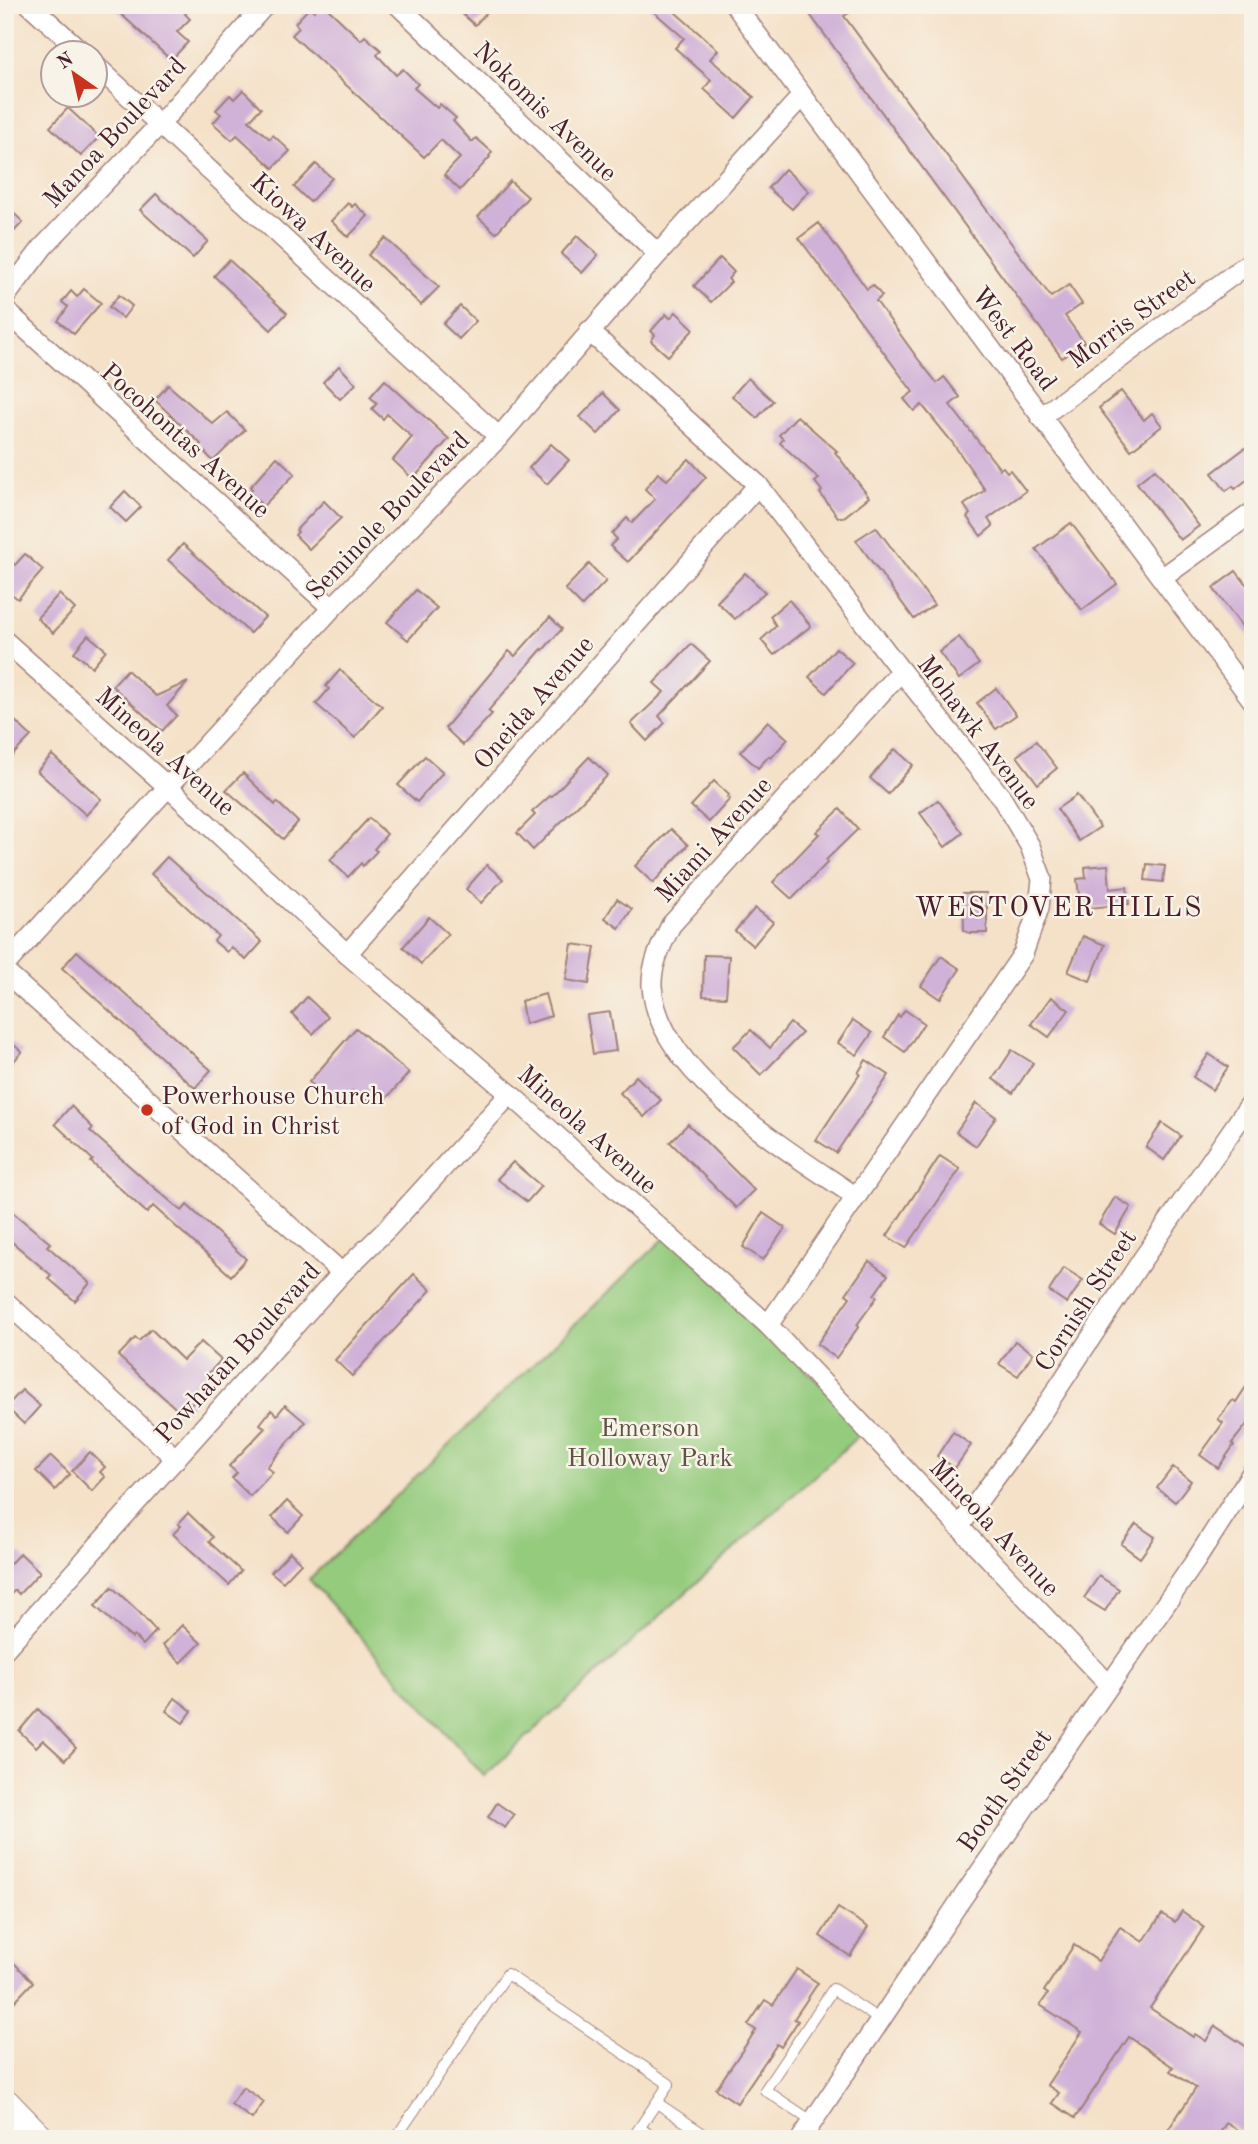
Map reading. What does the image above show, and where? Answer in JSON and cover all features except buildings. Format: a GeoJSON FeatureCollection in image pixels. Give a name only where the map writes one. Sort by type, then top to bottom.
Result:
{"type":"FeatureCollection","features":[{"type":"Feature","properties":{"kind":"main road"},"geometry":{"type":"LineString","coordinates":[[5,2104],[39,2139]]}},
{"type":"Feature","properties":{"kind":"street"},"geometry":{"type":"LineString","coordinates":[[30,5],[67,38]]}},
{"type":"Feature","properties":{"kind":"street","name":"Manoa Boulevard"},"geometry":{"type":"LineString","coordinates":[[5,296],[43,247],[159,125],[265,5]]}},
{"type":"Feature","properties":{"kind":"street","name":"Nokomis Avenue"},"geometry":{"type":"LineString","coordinates":[[398,5],[658,254]]}},
{"type":"Feature","properties":{"kind":"street","name":"West Road"},"geometry":{"type":"LineString","coordinates":[[735,5],[1253,701]]}},
{"type":"Feature","properties":{"kind":"street","name":"Kiowa Avenue"},"geometry":{"type":"LineString","coordinates":[[108,77],[499,437]]}},
{"type":"Feature","properties":{"kind":"street","name":"Seminole Boulevard"},"geometry":{"type":"LineString","coordinates":[[5,965],[332,608],[499,437],[589,331],[802,96]]}},
{"type":"Feature","properties":{"kind":"street","name":"Morris Street"},"geometry":{"type":"LineString","coordinates":[[1041,417],[1253,260]]}},
{"type":"Feature","properties":{"kind":"street","name":"Pocohontas Avenue"},"geometry":{"type":"LineString","coordinates":[[5,310],[332,608]]}},
{"type":"Feature","properties":{"kind":"street","name":"Mohawk Avenue"},"geometry":{"type":"LineString","coordinates":[[589,331],[758,485],[1000,797],[1030,846],[1042,879],[1039,908],[1023,954],[768,1325]]}},
{"type":"Feature","properties":{"kind":"street","name":"Oneida Avenue"},"geometry":{"type":"LineString","coordinates":[[347,954],[758,485]]}},
{"type":"Feature","properties":{"kind":"street"},"geometry":{"type":"LineString","coordinates":[[1162,579],[1253,512]]}},
{"type":"Feature","properties":{"kind":"street","name":"Mineola Avenue"},"geometry":{"type":"LineString","coordinates":[[5,641],[167,786],[347,954],[510,1094],[768,1325],[1108,1685]]}},
{"type":"Feature","properties":{"kind":"street","name":"Miami Avenue"},"geometry":{"type":"LineString","coordinates":[[856,1197],[741,1117],[707,1083],[681,1055],[666,1033],[656,1010],[652,985],[655,960],[671,925],[901,671]]}},
{"type":"Feature","properties":{"kind":"street"},"geometry":{"type":"LineString","coordinates":[[5,972],[342,1273]]}},
{"type":"Feature","properties":{"kind":"street","name":"Powhatan Boulevard"},"geometry":{"type":"LineString","coordinates":[[8,1639],[176,1459],[342,1273],[387,1229],[510,1094]]}},
{"type":"Feature","properties":{"kind":"street","name":"Cornish Street"},"geometry":{"type":"LineString","coordinates":[[959,1527],[1031,1429],[1142,1260],[1253,1100]]}},
{"type":"Feature","properties":{"kind":"street"},"geometry":{"type":"LineString","coordinates":[[5,1301],[176,1459]]}},
{"type":"Feature","properties":{"kind":"street","name":"Booth Street"},"geometry":{"type":"LineString","coordinates":[[801,2139],[1108,1685],[1196,1560],[1253,1472]]}},
{"type":"Feature","properties":{"kind":"lane"},"geometry":{"type":"LineString","coordinates":[[395,2139],[506,1974],[670,2084],[632,2139]]}},
{"type":"Feature","properties":{"kind":"lane"},"geometry":{"type":"LineString","coordinates":[[813,2122],[765,2090],[832,1989],[880,2020]]}},
{"type":"Feature","properties":{"kind":"lane"},"geometry":{"type":"LineString","coordinates":[[657,2103],[711,2139]]}},
{"type":"Feature","properties":{"kind":"lane"},"geometry":{"type":"LineString","coordinates":[[640,2128],[656,2139]]}},
{"type":"Feature","properties":{"kind":"green space","name":"Emerson Holloway Park"},"geometry":{"type":"Polygon","coordinates":[[[668,1235],[866,1429],[484,1776],[309,1579],[668,1235]]]}},
{"type":"Feature","properties":{"kind":"place","name":"Powerhouse Church of God in Christ"},"geometry":{"type":"Point","coordinates":[147,1110]}},
{"type":"Feature","properties":{"kind":"district","name":"WESTOVER HILLS"},"geometry":{"type":"Point","coordinates":[1059,906]}}]}
